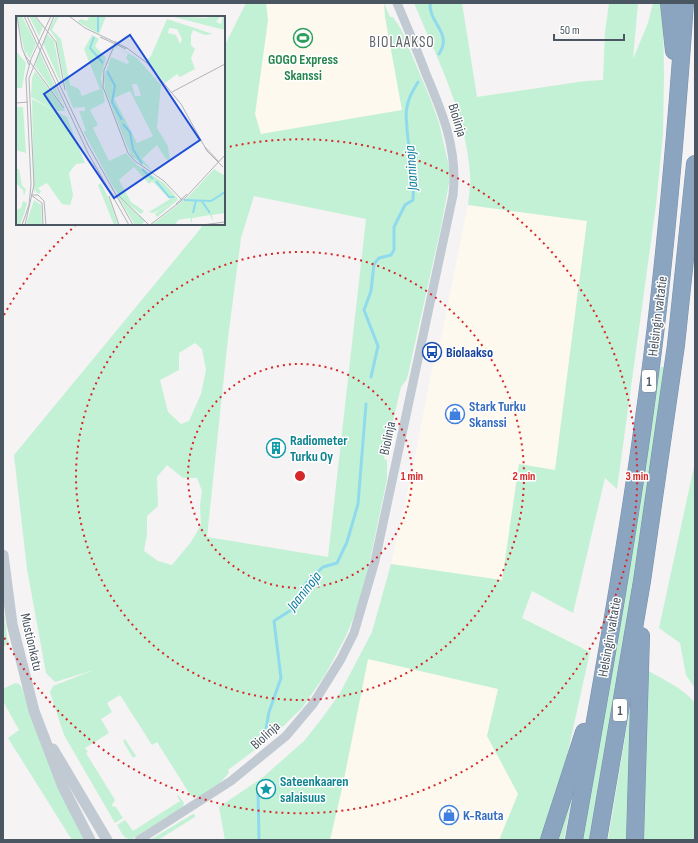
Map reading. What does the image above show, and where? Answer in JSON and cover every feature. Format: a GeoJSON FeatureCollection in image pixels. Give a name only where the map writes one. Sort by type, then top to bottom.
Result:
{"type":"FeatureCollection","features":[{"type":"Feature","properties":{"kind":"highway"},"geometry":{"type":"LineString","coordinates":[[669,3],[679,89]]}},
{"type":"Feature","properties":{"kind":"highway","name":"Helsingin valtatie"},"geometry":{"type":"LineString","coordinates":[[574,840],[629,521],[647,394],[661,276],[679,89],[685,3]]}},
{"type":"Feature","properties":{"kind":"highway","name":"Helsingin valtatie"},"geometry":{"type":"LineString","coordinates":[[598,840],[642,580],[676,345],[695,164]]}},
{"type":"Feature","properties":{"kind":"highway"},"geometry":{"type":"LineString","coordinates":[[635,840],[642,580]]}},
{"type":"Feature","properties":{"kind":"highway"},"geometry":{"type":"LineString","coordinates":[[549,840],[604,671]]}},
{"type":"Feature","properties":{"kind":"street","name":"Biolinja"},"geometry":{"type":"LineString","coordinates":[[139,840],[232,781],[286,736],[313,704],[341,659],[354,633],[375,561],[454,183],[454,158],[447,128],[438,102],[397,3]]}},
{"type":"Feature","properties":{"kind":"street","name":"Mustionkatu"},"geometry":{"type":"LineString","coordinates":[[3,555],[6,587],[14,637],[34,711],[63,787],[90,840]]}},
{"type":"Feature","properties":{"kind":"street","name":"Mustionkatu"},"geometry":{"type":"LineString","coordinates":[[43,733],[108,840]]}},
{"type":"Feature","properties":{"kind":"shaded area"},"geometry":{"type":"Polygon","coordinates":[[[266,3],[383,3],[402,110],[261,134],[255,114],[268,21],[266,3]]]}},
{"type":"Feature","properties":{"kind":"shaded area"},"geometry":{"type":"Polygon","coordinates":[[[468,205],[587,221],[555,470],[519,465],[502,580],[391,564],[415,457],[433,363],[441,337],[468,205]]]}},
{"type":"Feature","properties":{"kind":"shaded area"},"geometry":{"type":"Polygon","coordinates":[[[368,659],[499,689],[487,736],[519,794],[499,840],[330,840],[343,784],[368,659]]]}},
{"type":"Feature","properties":{"kind":"green space"},"geometry":{"type":"Polygon","coordinates":[[[246,3],[266,3],[268,20],[255,114],[261,134],[402,110],[385,17],[384,3],[390,17],[393,17],[401,29],[430,98],[439,123],[450,171],[441,227],[407,379],[401,387],[384,459],[387,460],[387,479],[366,579],[356,611],[346,636],[325,675],[302,708],[272,737],[228,770],[229,773],[219,784],[198,797],[191,796],[157,742],[152,745],[120,695],[107,703],[112,712],[101,719],[109,733],[85,748],[88,752],[86,753],[115,800],[112,805],[113,807],[115,806],[123,818],[115,823],[64,735],[50,692],[53,686],[94,670],[55,682],[46,673],[27,569],[14,455],[201,228],[201,225],[225,225],[225,45],[246,3]],[[254,196],[241,238],[228,338],[207,537],[328,557],[366,219],[254,196]],[[195,343],[179,353],[179,370],[160,380],[168,412],[181,424],[189,421],[201,394],[206,370],[202,349],[195,343]],[[167,465],[157,477],[158,506],[147,516],[147,534],[144,551],[158,561],[172,565],[191,542],[201,525],[200,505],[202,491],[197,478],[183,478],[167,465]]]}},
{"type":"Feature","properties":{"kind":"green space"},"geometry":{"type":"Polygon","coordinates":[[[414,3],[462,3],[477,97],[585,81],[603,80],[605,32],[609,3],[638,3],[633,59],[648,23],[653,3],[663,3],[663,134],[656,205],[617,489],[605,478],[573,613],[532,591],[522,618],[590,652],[567,756],[541,840],[499,840],[518,794],[487,736],[498,689],[368,659],[343,784],[330,840],[225,840],[219,807],[262,778],[304,741],[340,693],[372,632],[391,564],[502,580],[519,464],[555,470],[587,221],[468,205],[470,174],[463,130],[457,108],[441,65],[414,3]]]}},
{"type":"Feature","properties":{"kind":"green space"},"geometry":{"type":"Polygon","coordinates":[[[660,367],[664,367],[640,545],[589,840],[582,840],[660,367]]]}},
{"type":"Feature","properties":{"kind":"green space"},"geometry":{"type":"Polygon","coordinates":[[[695,462],[695,688],[686,675],[680,643],[659,628],[695,462]]]}},
{"type":"Feature","properties":{"kind":"green space"},"geometry":{"type":"Polygon","coordinates":[[[3,602],[8,645],[3,646],[3,602]]]}},
{"type":"Feature","properties":{"kind":"green space"},"geometry":{"type":"Polygon","coordinates":[[[647,670],[685,693],[695,703],[695,840],[643,840],[647,670]]]}},
{"type":"Feature","properties":{"kind":"green space"},"geometry":{"type":"Polygon","coordinates":[[[15,683],[19,684],[22,688],[34,726],[87,840],[72,840],[8,738],[19,730],[3,701],[3,689],[15,683]]]}},
{"type":"Feature","properties":{"kind":"green space"},"geometry":{"type":"Polygon","coordinates":[[[632,695],[632,840],[608,840],[632,695]]]}},
{"type":"Feature","properties":{"kind":"green space"},"geometry":{"type":"Polygon","coordinates":[[[125,739],[136,756],[133,758],[123,741],[125,739]]]}},
{"type":"Feature","properties":{"kind":"green space"},"geometry":{"type":"Polygon","coordinates":[[[178,795],[184,803],[183,807],[132,839],[126,838],[123,835],[117,825],[125,820],[133,831],[180,801],[177,796],[178,795]]]}},
{"type":"Feature","properties":{"kind":"green space"},"geometry":{"type":"Polygon","coordinates":[[[567,801],[571,803],[564,840],[553,840],[567,801]]]}},
{"type":"Feature","properties":{"kind":"green space"},"geometry":{"type":"Polygon","coordinates":[[[193,814],[195,817],[158,840],[150,840],[193,814]]]}},
{"type":"Feature","properties":{"kind":"waterway","name":"Jaaninoja"},"geometry":{"type":"LineString","coordinates":[[430,3],[433,17],[442,34],[443,47],[439,54]]}},
{"type":"Feature","properties":{"kind":"waterway","name":"Jaaninoja"},"geometry":{"type":"LineString","coordinates":[[371,377],[378,346],[364,310],[371,291],[374,264],[379,258],[391,255],[394,250],[394,227],[405,205],[413,200],[413,173],[406,112],[410,97],[418,82]]}},
{"type":"Feature","properties":{"kind":"waterway","name":"Jaaninoja"},"geometry":{"type":"LineString","coordinates":[[265,734],[269,712],[281,678],[274,621],[291,610],[307,582],[323,567],[337,563],[347,542],[358,504],[366,404]]}},
{"type":"Feature","properties":{"kind":"waterway","name":"Jaaninoja"},"geometry":{"type":"LineString","coordinates":[[258,791],[259,840]]}},
{"type":"Feature","properties":{"kind":"place","name":"GOGO Express Skanssi"},"geometry":{"type":"Point","coordinates":[303,38]}},
{"type":"Feature","properties":{"kind":"place","name":"Biolaakso"},"geometry":{"type":"Point","coordinates":[432,352]}},
{"type":"Feature","properties":{"kind":"place","name":"Stark Turku Skanssi"},"geometry":{"type":"Point","coordinates":[455,414]}},
{"type":"Feature","properties":{"kind":"place","name":"Radiometer Turku Oy"},"geometry":{"type":"Point","coordinates":[276,448]}},
{"type":"Feature","properties":{"kind":"place","name":"Sateenkaaren salaisuus"},"geometry":{"type":"Point","coordinates":[266,789]}},
{"type":"Feature","properties":{"kind":"place","name":"K-Rauta"},"geometry":{"type":"Point","coordinates":[449,815]}},
{"type":"Feature","properties":{"kind":"district","name":"BIOLAAKSO"},"geometry":{"type":"Point","coordinates":[402,42]}}]}
